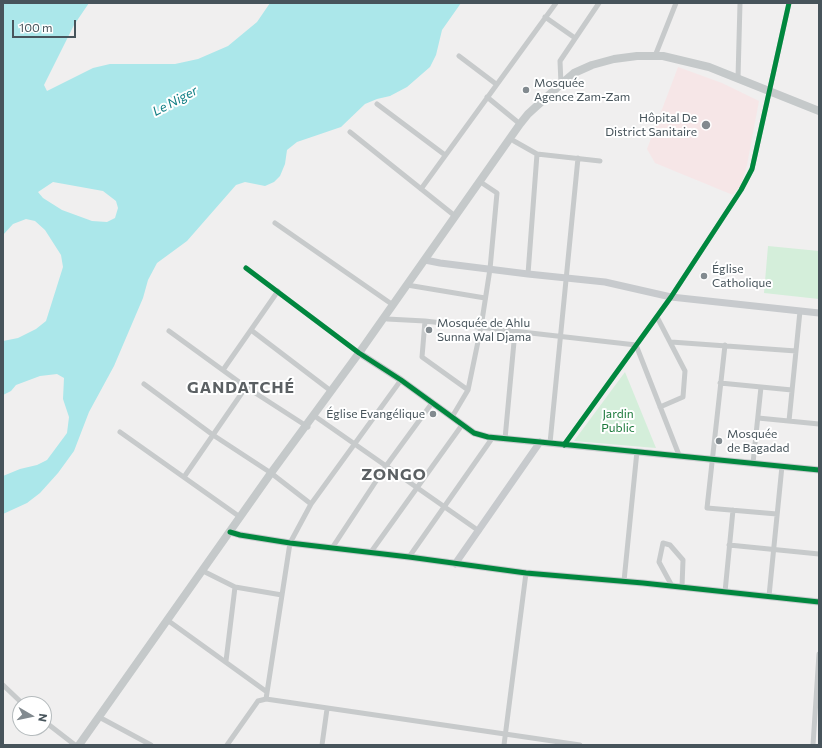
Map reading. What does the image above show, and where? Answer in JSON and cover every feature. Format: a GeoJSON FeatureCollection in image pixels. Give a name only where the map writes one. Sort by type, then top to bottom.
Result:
{"type":"FeatureCollection","features":[{"type":"Feature","properties":{"kind":"main road"},"geometry":{"type":"LineString","coordinates":[[427,260],[455,216],[528,114],[574,73],[592,65],[614,59],[655,56],[685,60],[738,78],[770,93],[819,111]]}},
{"type":"Feature","properties":{"kind":"main road"},"geometry":{"type":"LineString","coordinates":[[83,745],[100,717],[232,532],[240,517],[308,426],[331,391],[387,318],[408,286],[535,109]]}},
{"type":"Feature","properties":{"kind":"main road"},"geometry":{"type":"LineString","coordinates":[[308,426],[316,417],[360,354],[393,304],[408,286]]}},
{"type":"Feature","properties":{"kind":"main road"},"geometry":{"type":"LineString","coordinates":[[79,745],[170,622],[272,474]]}},
{"type":"Feature","properties":{"kind":"street"},"geometry":{"type":"LineString","coordinates":[[421,189],[556,3]]}},
{"type":"Feature","properties":{"kind":"street"},"geometry":{"type":"LineString","coordinates":[[561,84],[560,61],[599,3]]}},
{"type":"Feature","properties":{"kind":"street"},"geometry":{"type":"LineString","coordinates":[[655,56],[676,3]]}},
{"type":"Feature","properties":{"kind":"street"},"geometry":{"type":"LineString","coordinates":[[738,78],[740,3]]}},
{"type":"Feature","properties":{"kind":"street"},"geometry":{"type":"LineString","coordinates":[[564,445],[671,297],[741,190],[752,169],[790,3]]}},
{"type":"Feature","properties":{"kind":"street"},"geometry":{"type":"LineString","coordinates":[[545,17],[575,38]]}},
{"type":"Feature","properties":{"kind":"street"},"geometry":{"type":"LineString","coordinates":[[459,56],[496,84]]}},
{"type":"Feature","properties":{"kind":"street"},"geometry":{"type":"LineString","coordinates":[[487,97],[520,124]]}},
{"type":"Feature","properties":{"kind":"street"},"geometry":{"type":"LineString","coordinates":[[377,104],[446,155]]}},
{"type":"Feature","properties":{"kind":"street"},"geometry":{"type":"LineString","coordinates":[[350,132],[455,216]]}},
{"type":"Feature","properties":{"kind":"street"},"geometry":{"type":"LineString","coordinates":[[514,140],[537,154],[600,161]]}},
{"type":"Feature","properties":{"kind":"street"},"geometry":{"type":"LineString","coordinates":[[528,274],[537,154]]}},
{"type":"Feature","properties":{"kind":"street"},"geometry":{"type":"LineString","coordinates":[[550,443],[578,158]]}},
{"type":"Feature","properties":{"kind":"street"},"geometry":{"type":"LineString","coordinates":[[452,417],[468,390],[481,327],[490,269],[497,193],[482,183]]}},
{"type":"Feature","properties":{"kind":"street"},"geometry":{"type":"LineString","coordinates":[[275,223],[393,304]]}},
{"type":"Feature","properties":{"kind":"street"},"geometry":{"type":"LineString","coordinates":[[427,260],[528,274],[605,282],[671,297],[819,312]]}},
{"type":"Feature","properties":{"kind":"street"},"geometry":{"type":"LineString","coordinates":[[246,268],[360,354],[401,380],[474,433],[505,439],[819,470]]}},
{"type":"Feature","properties":{"kind":"street"},"geometry":{"type":"LineString","coordinates":[[408,286],[485,298]]}},
{"type":"Feature","properties":{"kind":"street"},"geometry":{"type":"LineString","coordinates":[[223,370],[278,291]]}},
{"type":"Feature","properties":{"kind":"street"},"geometry":{"type":"LineString","coordinates":[[789,421],[800,310]]}},
{"type":"Feature","properties":{"kind":"street"},"geometry":{"type":"LineString","coordinates":[[657,317],[685,371],[683,396],[660,406]]}},
{"type":"Feature","properties":{"kind":"street"},"geometry":{"type":"LineString","coordinates":[[387,318],[636,345]]}},
{"type":"Feature","properties":{"kind":"street"},"geometry":{"type":"LineString","coordinates":[[425,321],[422,357],[468,390]]}},
{"type":"Feature","properties":{"kind":"street"},"geometry":{"type":"LineString","coordinates":[[251,330],[331,391]]}},
{"type":"Feature","properties":{"kind":"street"},"geometry":{"type":"LineString","coordinates":[[169,331],[246,387],[308,426]]}},
{"type":"Feature","properties":{"kind":"street"},"geometry":{"type":"LineString","coordinates":[[505,439],[516,331]]}},
{"type":"Feature","properties":{"kind":"street"},"geometry":{"type":"LineString","coordinates":[[671,342],[796,351]]}},
{"type":"Feature","properties":{"kind":"street"},"geometry":{"type":"LineString","coordinates":[[636,345],[679,455]]}},
{"type":"Feature","properties":{"kind":"street"},"geometry":{"type":"LineString","coordinates":[[725,346],[707,508],[777,514]]}},
{"type":"Feature","properties":{"kind":"street"},"geometry":{"type":"LineString","coordinates":[[266,699],[290,543],[311,504],[401,380]]}},
{"type":"Feature","properties":{"kind":"street"},"geometry":{"type":"LineString","coordinates":[[720,383],[792,390]]}},
{"type":"Feature","properties":{"kind":"street"},"geometry":{"type":"LineString","coordinates":[[144,384],[213,435],[272,474],[311,504]]}},
{"type":"Feature","properties":{"kind":"street"},"geometry":{"type":"LineString","coordinates":[[184,477],[246,387]]}},
{"type":"Feature","properties":{"kind":"street"},"geometry":{"type":"LineString","coordinates":[[753,463],[761,387]]}},
{"type":"Feature","properties":{"kind":"street"},"geometry":{"type":"LineString","coordinates":[[332,548],[386,466],[432,403]]}},
{"type":"Feature","properties":{"kind":"street"},"geometry":{"type":"LineString","coordinates":[[316,417],[479,531]]}},
{"type":"Feature","properties":{"kind":"street"},"geometry":{"type":"LineString","coordinates":[[758,418],[819,424]]}},
{"type":"Feature","properties":{"kind":"street"},"geometry":{"type":"LineString","coordinates":[[371,552],[462,425]]}},
{"type":"Feature","properties":{"kind":"street"},"geometry":{"type":"LineString","coordinates":[[120,432],[240,517]]}},
{"type":"Feature","properties":{"kind":"street"},"geometry":{"type":"LineString","coordinates":[[409,557],[493,437]]}},
{"type":"Feature","properties":{"kind":"street"},"geometry":{"type":"LineString","coordinates":[[455,564],[540,442]]}},
{"type":"Feature","properties":{"kind":"street"},"geometry":{"type":"LineString","coordinates":[[624,581],[637,451]]}},
{"type":"Feature","properties":{"kind":"street"},"geometry":{"type":"LineString","coordinates":[[769,596],[782,466]]}},
{"type":"Feature","properties":{"kind":"street"},"geometry":{"type":"LineString","coordinates":[[725,592],[733,510]]}},
{"type":"Feature","properties":{"kind":"street"},"geometry":{"type":"LineString","coordinates":[[232,532],[290,543],[371,552],[526,573],[624,581],[819,602]]}},
{"type":"Feature","properties":{"kind":"street"},"geometry":{"type":"LineString","coordinates":[[672,586],[659,562],[663,543],[670,545],[683,560],[682,587]]}},
{"type":"Feature","properties":{"kind":"street"},"geometry":{"type":"LineString","coordinates":[[729,545],[819,554]]}},
{"type":"Feature","properties":{"kind":"street"},"geometry":{"type":"LineString","coordinates":[[205,572],[235,587],[282,595]]}},
{"type":"Feature","properties":{"kind":"street"},"geometry":{"type":"LineString","coordinates":[[504,745],[507,734],[526,573]]}},
{"type":"Feature","properties":{"kind":"street"},"geometry":{"type":"LineString","coordinates":[[226,661],[235,587]]}},
{"type":"Feature","properties":{"kind":"street"},"geometry":{"type":"LineString","coordinates":[[170,622],[267,692]]}},
{"type":"Feature","properties":{"kind":"street"},"geometry":{"type":"LineString","coordinates":[[813,745],[817,724],[819,654]]}},
{"type":"Feature","properties":{"kind":"street"},"geometry":{"type":"LineString","coordinates":[[3,685],[15,696]]}},
{"type":"Feature","properties":{"kind":"street"},"geometry":{"type":"LineString","coordinates":[[226,745],[258,701],[266,699],[507,734],[543,742],[580,745]]}},
{"type":"Feature","properties":{"kind":"street"},"geometry":{"type":"LineString","coordinates":[[322,745],[327,709]]}},
{"type":"Feature","properties":{"kind":"street"},"geometry":{"type":"LineString","coordinates":[[100,717],[151,745]]}},
{"type":"Feature","properties":{"kind":"street"},"geometry":{"type":"LineString","coordinates":[[52,727],[75,745]]}},
{"type":"Feature","properties":{"kind":"shaded area","name":"Hôpital De District Sanitaire"},"geometry":{"type":"Polygon","coordinates":[[[678,67],[722,83],[759,101],[747,165],[741,185],[733,195],[655,163],[647,149],[678,67]]]}},
{"type":"Feature","properties":{"kind":"green space"},"geometry":{"type":"Polygon","coordinates":[[[768,246],[819,251],[819,299],[764,293],[768,246]]]}},
{"type":"Feature","properties":{"kind":"green space","name":"Jardin Public"},"geometry":{"type":"Polygon","coordinates":[[[625,372],[656,448],[574,441],[625,372]]]}},
{"type":"Feature","properties":{"kind":"water","name":"Le Niger"},"geometry":{"type":"Polygon","coordinates":[[[3,3],[89,3],[74,25],[44,85],[47,91],[93,68],[110,64],[175,64],[198,59],[228,46],[257,22],[270,3],[461,3],[442,30],[436,55],[430,67],[407,87],[390,96],[365,104],[341,127],[297,142],[287,150],[285,164],[280,176],[274,182],[265,186],[245,182],[236,185],[187,241],[157,263],[148,280],[143,298],[114,366],[89,412],[74,451],[58,473],[40,493],[27,503],[3,514],[3,476],[20,469],[37,465],[47,460],[67,433],[69,417],[63,399],[64,378],[57,374],[40,376],[16,385],[11,391],[3,395],[3,341],[18,338],[36,329],[46,321],[63,267],[61,255],[45,230],[35,221],[26,219],[13,224],[3,235],[3,3]],[[53,182],[38,192],[43,198],[62,210],[92,221],[107,222],[115,218],[118,208],[116,201],[103,191],[53,182]]]}},
{"type":"Feature","properties":{"kind":"cycle path"},"geometry":{"type":"LineString","coordinates":[[564,445],[671,297],[741,190],[752,169],[789,3]]}},
{"type":"Feature","properties":{"kind":"cycle path"},"geometry":{"type":"LineString","coordinates":[[246,268],[359,353],[401,380],[474,433],[488,437],[819,470]]}},
{"type":"Feature","properties":{"kind":"cycle path"},"geometry":{"type":"LineString","coordinates":[[230,532],[290,543],[526,573],[643,583],[819,602]]}},
{"type":"Feature","properties":{"kind":"place","name":"Mosquée Agence Zam-Zam"},"geometry":{"type":"Point","coordinates":[526,90]}},
{"type":"Feature","properties":{"kind":"place","name":"Hôpital De District Sanitaire"},"geometry":{"type":"Point","coordinates":[706,125]}},
{"type":"Feature","properties":{"kind":"place","name":"Église Catholique"},"geometry":{"type":"Point","coordinates":[704,276]}},
{"type":"Feature","properties":{"kind":"place","name":"Mosquée de Ahlu Sunna Wal Djama"},"geometry":{"type":"Point","coordinates":[429,330]}},
{"type":"Feature","properties":{"kind":"place","name":"Église Evangélique"},"geometry":{"type":"Point","coordinates":[433,414]}},
{"type":"Feature","properties":{"kind":"place","name":"Mosquée de Bagadad"},"geometry":{"type":"Point","coordinates":[719,441]}},
{"type":"Feature","properties":{"kind":"district","name":"GANDATCHÉ"},"geometry":{"type":"Point","coordinates":[241,388]}},
{"type":"Feature","properties":{"kind":"district","name":"ZONGO"},"geometry":{"type":"Point","coordinates":[394,475]}}]}
